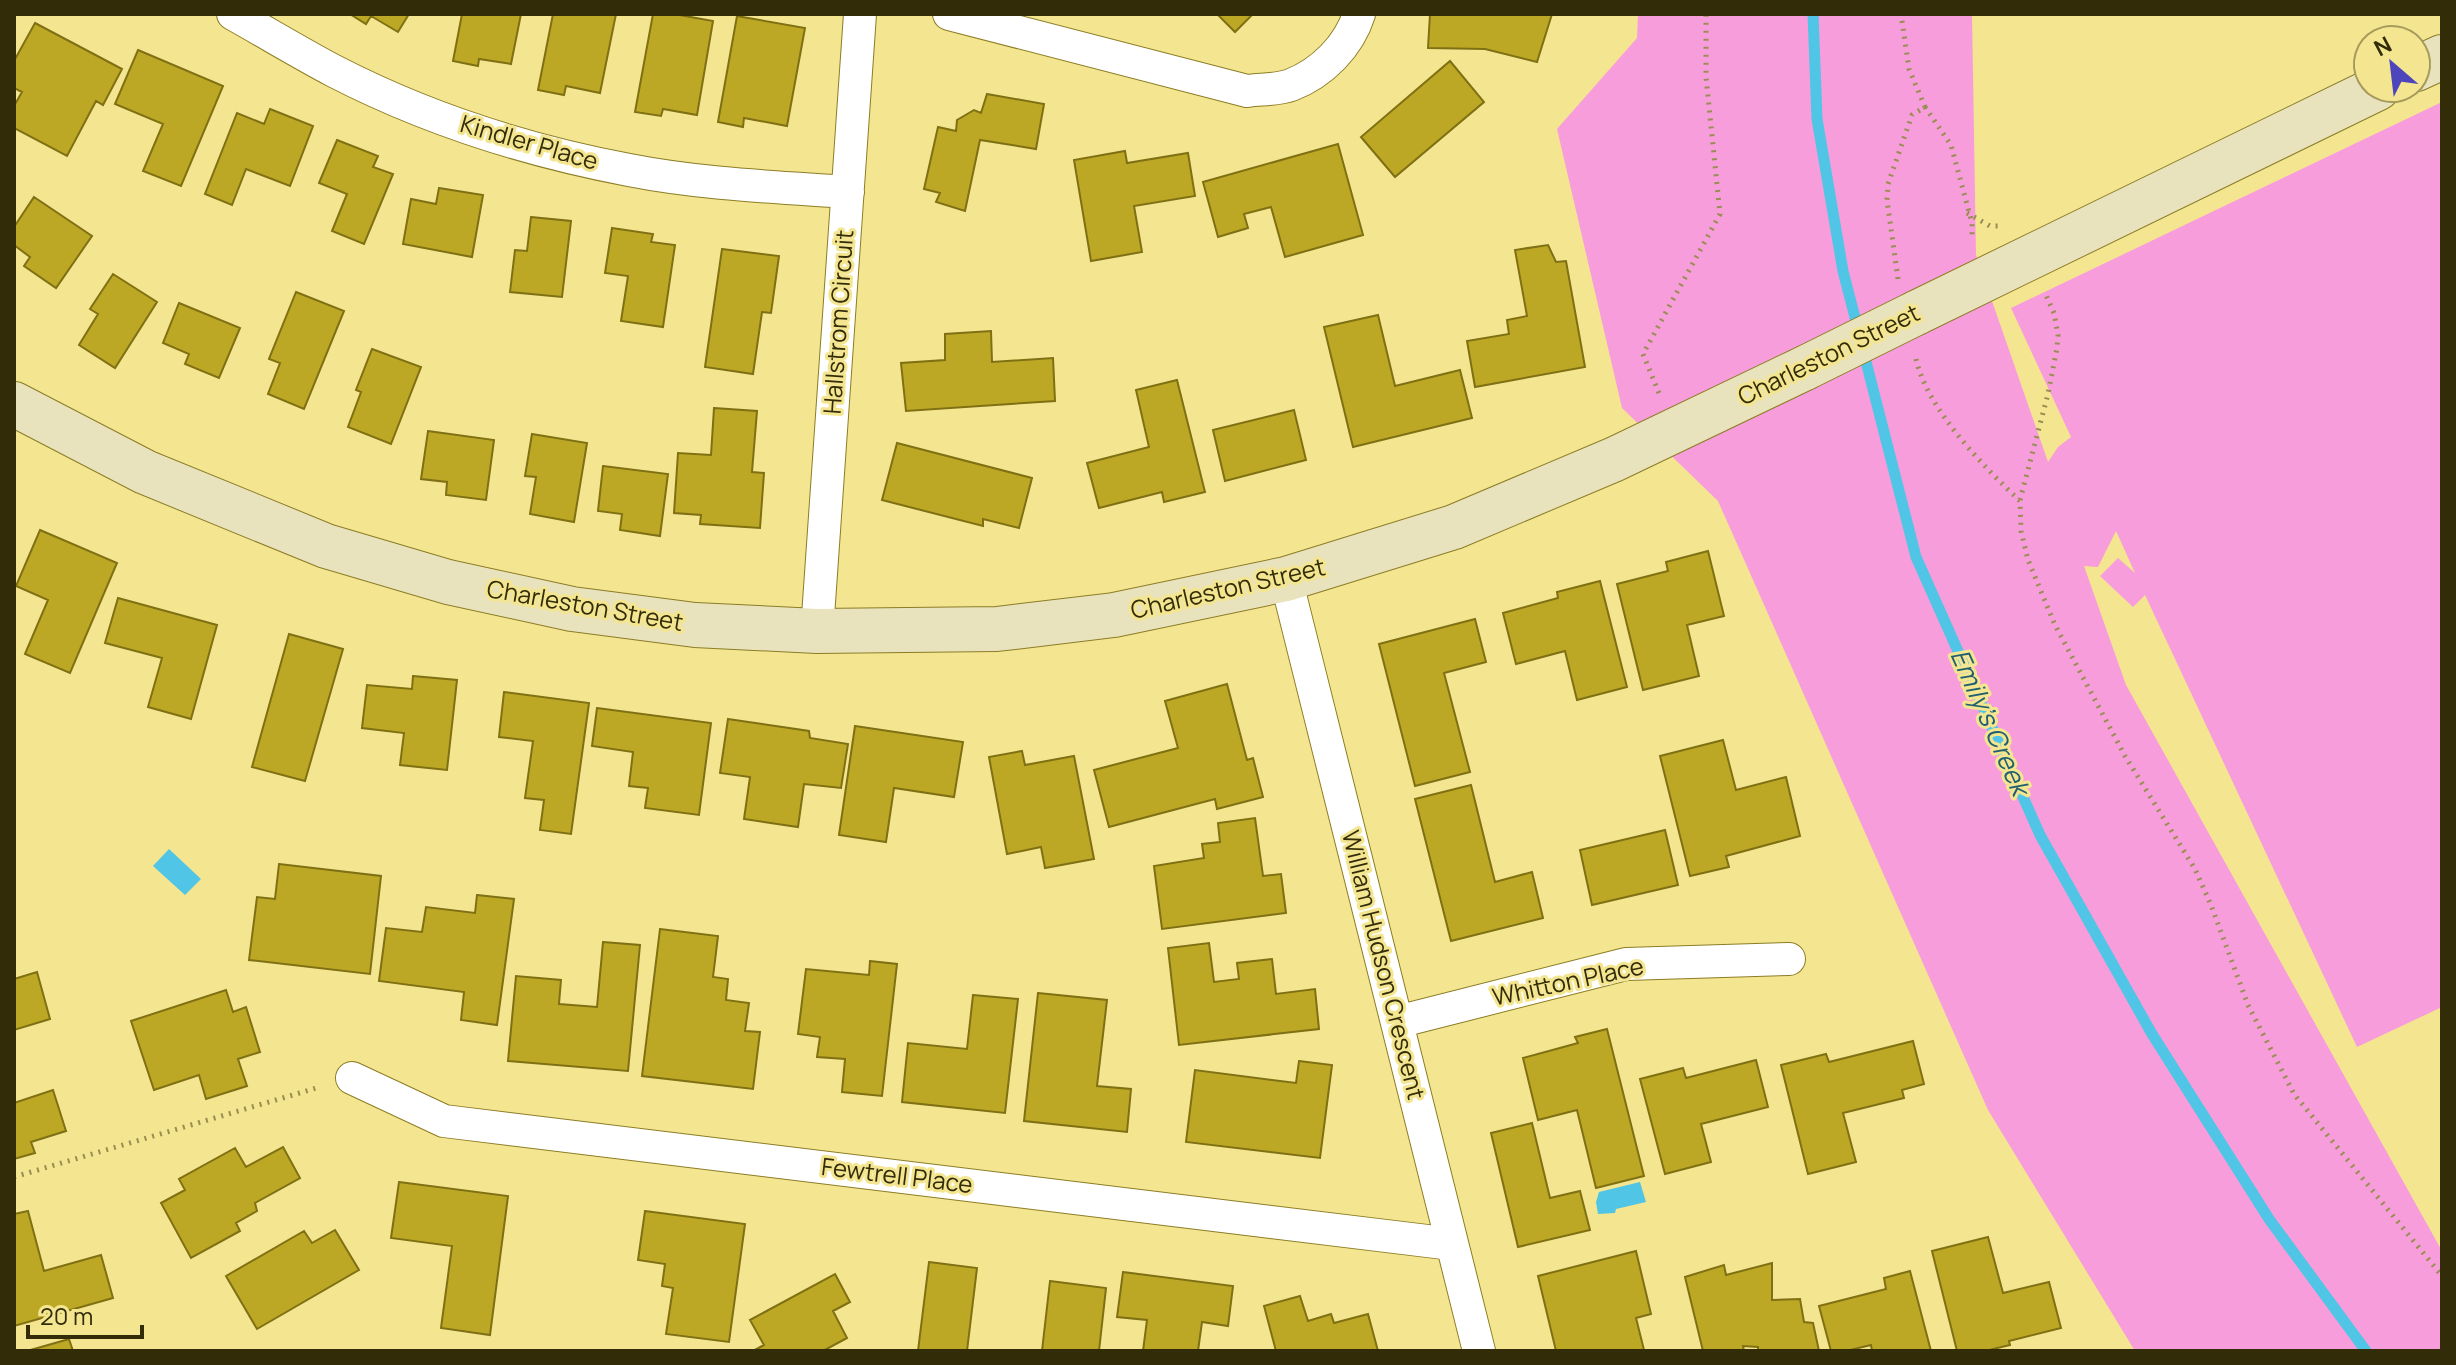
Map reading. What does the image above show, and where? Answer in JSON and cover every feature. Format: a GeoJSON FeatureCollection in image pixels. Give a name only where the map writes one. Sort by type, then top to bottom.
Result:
{"type":"FeatureCollection","features":[{"type":"Feature","properties":{"kind":"street","name":"Kindler Place"},"geometry":{"type":"LineString","coordinates":[[233,14],[336,72],[452,122],[511,141],[630,170],[749,185],[848,192]]}},
{"type":"Feature","properties":{"kind":"street","name":"Hallstrom Circuit"},"geometry":{"type":"LineString","coordinates":[[817,631],[860,14]]}},
{"type":"Feature","properties":{"kind":"street"},"geometry":{"type":"LineString","coordinates":[[949,14],[1247,91],[1290,86],[1327,64],[1354,30],[1359,14]]}},
{"type":"Feature","properties":{"kind":"street","name":"Charleston Street"},"geometry":{"type":"LineString","coordinates":[[14,404],[145,472],[326,546],[448,582],[572,609],[695,625],[817,631],[997,629],[1114,615],[1286,579],[1454,527],[1615,459],[1805,368],[1908,302],[2352,100]]}},
{"type":"Feature","properties":{"kind":"street","name":"William Hudson Crescent"},"geometry":{"type":"LineString","coordinates":[[1286,579],[1479,1351]]}},
{"type":"Feature","properties":{"kind":"street","name":"Whitton Place"},"geometry":{"type":"LineString","coordinates":[[1397,1022],[1626,964],[1789,959]]}},
{"type":"Feature","properties":{"kind":"street","name":"Fewtrell Place"},"geometry":{"type":"LineString","coordinates":[[352,1078],[444,1121],[1452,1244]]}},
{"type":"Feature","properties":{"kind":"path"},"geometry":{"type":"LineString","coordinates":[[1643,354],[1720,214],[1706,77],[1706,14]]}},
{"type":"Feature","properties":{"kind":"path"},"geometry":{"type":"LineString","coordinates":[[1901,14],[1909,69],[1917,93],[1951,145],[1957,161],[1967,213],[1972,223],[1971,243]]}},
{"type":"Feature","properties":{"kind":"path"},"geometry":{"type":"LineString","coordinates":[[1908,302],[1889,214],[1888,184],[1912,115],[1925,107]]}},
{"type":"Feature","properties":{"kind":"path"},"geometry":{"type":"LineString","coordinates":[[2043,289],[2054,313],[2058,335],[2048,394],[2020,501],[2021,531],[2028,560],[2055,625],[2125,756],[2195,869],[2248,1005],[2294,1094],[2442,1276]]}},
{"type":"Feature","properties":{"kind":"path"},"geometry":{"type":"LineString","coordinates":[[1915,357],[1928,392],[1958,433],[2020,501]]}},
{"type":"Feature","properties":{"kind":"path"},"geometry":{"type":"LineString","coordinates":[[14,1177],[352,1078]]}},
{"type":"Feature","properties":{"kind":"shaded area"},"geometry":{"type":"Polygon","coordinates":[[[1638,14],[1972,14],[1976,255],[2048,462],[2058,447],[2071,437],[2011,308],[2442,102],[2442,1007],[2357,1047],[2145,595],[2133,607],[2100,576],[2118,558],[2135,573],[2116,531],[2098,567],[2084,566],[2126,685],[2442,1251],[2442,1351],[2135,1351],[1988,1110],[1718,501],[1622,408],[1557,129],[1637,38],[1638,14]]]}},
{"type":"Feature","properties":{"kind":"water"},"geometry":{"type":"Polygon","coordinates":[[[169,849],[201,879],[185,895],[153,866],[169,849]]]}},
{"type":"Feature","properties":{"kind":"water"},"geometry":{"type":"Polygon","coordinates":[[[1640,1182],[1646,1202],[1616,1209],[1615,1213],[1598,1214],[1596,1202],[1599,1192],[1640,1182]]]}},
{"type":"Feature","properties":{"kind":"building"},"geometry":{"type":"Polygon","coordinates":[[[350,14],[409,14],[398,32],[371,16],[366,24],[350,14]]]}},
{"type":"Feature","properties":{"kind":"building"},"geometry":{"type":"Polygon","coordinates":[[[462,14],[521,14],[511,64],[479,59],[478,66],[453,61],[462,14]]]}},
{"type":"Feature","properties":{"kind":"building"},"geometry":{"type":"Polygon","coordinates":[[[553,14],[616,14],[600,93],[566,86],[564,95],[538,90],[553,14]]]}},
{"type":"Feature","properties":{"kind":"building"},"geometry":{"type":"Polygon","coordinates":[[[653,14],[674,14],[713,21],[697,115],[663,109],[661,116],[635,112],[653,14]]]}},
{"type":"Feature","properties":{"kind":"building"},"geometry":{"type":"Polygon","coordinates":[[[1217,14],[1253,14],[1235,32],[1217,14]]]}},
{"type":"Feature","properties":{"kind":"building"},"geometry":{"type":"Polygon","coordinates":[[[1430,14],[1552,14],[1537,62],[1485,49],[1428,48],[1430,14]]]}},
{"type":"Feature","properties":{"kind":"building"},"geometry":{"type":"Polygon","coordinates":[[[737,16],[805,28],[787,126],[744,118],[743,127],[718,122],[737,16]]]}},
{"type":"Feature","properties":{"kind":"building"},"geometry":{"type":"Polygon","coordinates":[[[35,23],[122,69],[103,105],[96,101],[67,156],[14,128],[14,106],[22,92],[14,88],[14,61],[35,23]]]}},
{"type":"Feature","properties":{"kind":"building"},"geometry":{"type":"Polygon","coordinates":[[[138,50],[223,86],[181,186],[143,171],[163,124],[115,104],[138,50]]]}},
{"type":"Feature","properties":{"kind":"building"},"geometry":{"type":"Polygon","coordinates":[[[1450,61],[1484,102],[1395,177],[1361,137],[1450,61]]]}},
{"type":"Feature","properties":{"kind":"building"},"geometry":{"type":"Polygon","coordinates":[[[987,94],[1044,104],[1036,149],[980,140],[965,211],[936,202],[940,193],[924,189],[938,127],[956,131],[957,120],[974,110],[981,113],[987,94]]]}},
{"type":"Feature","properties":{"kind":"building"},"geometry":{"type":"Polygon","coordinates":[[[270,109],[313,126],[290,186],[246,169],[232,205],[205,194],[237,113],[264,124],[270,109]]]}},
{"type":"Feature","properties":{"kind":"building"},"geometry":{"type":"Polygon","coordinates":[[[337,140],[378,156],[373,167],[393,174],[364,244],[332,231],[347,194],[319,183],[337,140]]]}},
{"type":"Feature","properties":{"kind":"building"},"geometry":{"type":"Polygon","coordinates":[[[1338,144],[1363,235],[1285,257],[1271,207],[1244,214],[1248,228],[1218,237],[1203,182],[1338,144]]]}},
{"type":"Feature","properties":{"kind":"building"},"geometry":{"type":"Polygon","coordinates":[[[1125,151],[1127,163],[1188,153],[1195,196],[1134,206],[1142,252],[1091,261],[1074,160],[1125,151]]]}},
{"type":"Feature","properties":{"kind":"building"},"geometry":{"type":"Polygon","coordinates":[[[439,188],[483,195],[472,257],[403,244],[411,199],[436,204],[439,188]]]}},
{"type":"Feature","properties":{"kind":"building"},"geometry":{"type":"Polygon","coordinates":[[[34,197],[92,236],[56,288],[24,266],[30,257],[14,245],[14,227],[34,197]]]}},
{"type":"Feature","properties":{"kind":"building"},"geometry":{"type":"Polygon","coordinates":[[[531,217],[571,221],[562,297],[510,292],[515,250],[527,251],[531,217]]]}},
{"type":"Feature","properties":{"kind":"building"},"geometry":{"type":"Polygon","coordinates":[[[612,228],[653,234],[651,242],[675,245],[663,327],[621,321],[628,276],[605,273],[612,228]]]}},
{"type":"Feature","properties":{"kind":"building"},"geometry":{"type":"Polygon","coordinates":[[[1548,245],[1556,262],[1566,261],[1585,367],[1475,387],[1467,341],[1509,334],[1507,320],[1527,316],[1515,250],[1548,245]]]}},
{"type":"Feature","properties":{"kind":"building"},"geometry":{"type":"Polygon","coordinates":[[[722,249],[779,256],[771,313],[762,312],[753,374],[705,367],[722,249]]]}},
{"type":"Feature","properties":{"kind":"building"},"geometry":{"type":"Polygon","coordinates":[[[113,274],[157,302],[115,368],[79,345],[98,314],[90,309],[113,274]]]}},
{"type":"Feature","properties":{"kind":"building"},"geometry":{"type":"Polygon","coordinates":[[[296,292],[344,311],[304,409],[268,394],[280,363],[269,359],[296,292]]]}},
{"type":"Feature","properties":{"kind":"building"},"geometry":{"type":"Polygon","coordinates":[[[179,303],[240,328],[219,378],[185,364],[189,354],[163,343],[179,303]]]}},
{"type":"Feature","properties":{"kind":"building"},"geometry":{"type":"Polygon","coordinates":[[[1378,315],[1395,386],[1460,370],[1472,418],[1353,447],[1324,327],[1378,315]]]}},
{"type":"Feature","properties":{"kind":"building"},"geometry":{"type":"Polygon","coordinates":[[[991,331],[992,362],[1053,358],[1055,401],[906,411],[901,363],[945,360],[945,334],[991,331]]]}},
{"type":"Feature","properties":{"kind":"building"},"geometry":{"type":"Polygon","coordinates":[[[372,349],[421,367],[391,444],[348,427],[361,392],[356,390],[372,349]]]}},
{"type":"Feature","properties":{"kind":"building"},"geometry":{"type":"Polygon","coordinates":[[[1177,380],[1205,492],[1164,502],[1162,492],[1099,508],[1087,463],[1149,447],[1136,390],[1177,380]]]}},
{"type":"Feature","properties":{"kind":"building"},"geometry":{"type":"Polygon","coordinates":[[[714,408],[757,411],[752,472],[764,473],[760,528],[700,524],[701,515],[674,513],[678,453],[711,455],[714,408]]]}},
{"type":"Feature","properties":{"kind":"building"},"geometry":{"type":"Polygon","coordinates":[[[1294,410],[1306,460],[1225,481],[1213,430],[1294,410]]]}},
{"type":"Feature","properties":{"kind":"building"},"geometry":{"type":"Polygon","coordinates":[[[428,431],[494,440],[486,500],[446,495],[447,482],[421,479],[428,431]]]}},
{"type":"Feature","properties":{"kind":"building"},"geometry":{"type":"Polygon","coordinates":[[[532,434],[587,443],[574,522],[530,514],[536,477],[525,476],[532,434]]]}},
{"type":"Feature","properties":{"kind":"building"},"geometry":{"type":"Polygon","coordinates":[[[897,443],[1032,478],[1019,528],[983,519],[983,526],[882,500],[897,443]]]}},
{"type":"Feature","properties":{"kind":"building"},"geometry":{"type":"Polygon","coordinates":[[[603,466],[668,474],[660,536],[620,530],[622,514],[598,511],[603,466]]]}},
{"type":"Feature","properties":{"kind":"building"},"geometry":{"type":"Polygon","coordinates":[[[40,530],[117,563],[70,673],[25,654],[48,600],[16,586],[40,530]]]}},
{"type":"Feature","properties":{"kind":"building"},"geometry":{"type":"Polygon","coordinates":[[[1708,551],[1724,616],[1687,625],[1699,676],[1643,690],[1617,584],[1668,571],[1666,562],[1708,551]]]}},
{"type":"Feature","properties":{"kind":"building"},"geometry":{"type":"Polygon","coordinates":[[[1600,581],[1627,687],[1577,700],[1565,651],[1516,664],[1503,613],[1558,598],[1557,592],[1600,581]]]}},
{"type":"Feature","properties":{"kind":"building"},"geometry":{"type":"Polygon","coordinates":[[[118,598],[217,625],[191,719],[148,707],[162,658],[105,643],[118,598]]]}},
{"type":"Feature","properties":{"kind":"building"},"geometry":{"type":"Polygon","coordinates":[[[1475,619],[1486,662],[1444,673],[1470,772],[1415,786],[1379,644],[1475,619]]]}},
{"type":"Feature","properties":{"kind":"building"},"geometry":{"type":"Polygon","coordinates":[[[289,634],[343,649],[305,781],[252,767],[289,634]]]}},
{"type":"Feature","properties":{"kind":"building"},"geometry":{"type":"Polygon","coordinates":[[[413,676],[457,680],[447,770],[400,765],[404,733],[362,728],[367,685],[412,689],[413,676]]]}},
{"type":"Feature","properties":{"kind":"building"},"geometry":{"type":"Polygon","coordinates":[[[1227,684],[1247,760],[1253,758],[1263,797],[1217,809],[1215,799],[1109,827],[1094,770],[1178,748],[1165,701],[1227,684]]]}},
{"type":"Feature","properties":{"kind":"building"},"geometry":{"type":"Polygon","coordinates":[[[504,692],[589,703],[571,834],[540,830],[544,800],[525,798],[533,741],[499,737],[504,692]]]}},
{"type":"Feature","properties":{"kind":"building"},"geometry":{"type":"Polygon","coordinates":[[[597,708],[711,723],[699,815],[645,808],[648,788],[629,786],[633,752],[592,746],[597,708]]]}},
{"type":"Feature","properties":{"kind":"building"},"geometry":{"type":"Polygon","coordinates":[[[728,719],[809,731],[810,738],[848,744],[841,788],[804,784],[798,827],[744,819],[750,777],[720,773],[728,719]]]}},
{"type":"Feature","properties":{"kind":"building"},"geometry":{"type":"Polygon","coordinates":[[[855,726],[963,742],[954,797],[894,788],[886,842],[839,835],[855,726]]]}},
{"type":"Feature","properties":{"kind":"building"},"geometry":{"type":"Polygon","coordinates":[[[1723,740],[1736,790],[1786,777],[1800,836],[1726,856],[1729,867],[1690,876],[1660,756],[1723,740]]]}},
{"type":"Feature","properties":{"kind":"building"},"geometry":{"type":"Polygon","coordinates":[[[1022,751],[1025,765],[1074,756],[1094,859],[1045,868],[1041,847],[1007,854],[989,757],[1022,751]]]}},
{"type":"Feature","properties":{"kind":"building"},"geometry":{"type":"Polygon","coordinates":[[[1471,785],[1495,882],[1532,872],[1543,918],[1451,941],[1415,799],[1471,785]]]}},
{"type":"Feature","properties":{"kind":"building"},"geometry":{"type":"Polygon","coordinates":[[[1255,818],[1263,876],[1281,874],[1286,913],[1162,929],[1154,866],[1204,858],[1202,844],[1220,842],[1218,823],[1255,818]]]}},
{"type":"Feature","properties":{"kind":"building"},"geometry":{"type":"Polygon","coordinates":[[[1665,830],[1678,885],[1592,905],[1580,850],[1665,830]]]}},
{"type":"Feature","properties":{"kind":"building"},"geometry":{"type":"Polygon","coordinates":[[[279,864],[381,876],[370,974],[249,960],[257,897],[275,899],[279,864]]]}},
{"type":"Feature","properties":{"kind":"building"},"geometry":{"type":"Polygon","coordinates":[[[477,895],[514,899],[497,1025],[461,1020],[464,992],[379,981],[386,928],[422,932],[426,907],[475,913],[477,895]]]}},
{"type":"Feature","properties":{"kind":"building"},"geometry":{"type":"Polygon","coordinates":[[[660,929],[718,936],[713,977],[728,979],[726,1000],[749,1003],[745,1031],[760,1032],[753,1089],[642,1076],[660,929]]]}},
{"type":"Feature","properties":{"kind":"building"},"geometry":{"type":"Polygon","coordinates":[[[603,942],[640,945],[628,1071],[508,1061],[516,976],[561,980],[559,1004],[597,1007],[603,942]]]}},
{"type":"Feature","properties":{"kind":"building"},"geometry":{"type":"Polygon","coordinates":[[[1209,943],[1214,982],[1239,979],[1237,963],[1272,959],[1276,994],[1315,989],[1319,1029],[1179,1045],[1168,948],[1209,943]]]}},
{"type":"Feature","properties":{"kind":"building"},"geometry":{"type":"Polygon","coordinates":[[[870,961],[897,964],[882,1096],[842,1092],[845,1059],[817,1057],[820,1037],[798,1034],[806,969],[869,975],[870,961]]]}},
{"type":"Feature","properties":{"kind":"building"},"geometry":{"type":"Polygon","coordinates":[[[37,972],[50,1019],[14,1030],[14,979],[37,972]]]}},
{"type":"Feature","properties":{"kind":"building"},"geometry":{"type":"Polygon","coordinates":[[[226,990],[233,1012],[246,1007],[260,1052],[238,1059],[247,1086],[206,1099],[199,1075],[154,1090],[131,1021],[226,990]]]}},
{"type":"Feature","properties":{"kind":"building"},"geometry":{"type":"Polygon","coordinates":[[[1038,993],[1107,1000],[1097,1086],[1131,1089],[1127,1132],[1024,1121],[1038,993]]]}},
{"type":"Feature","properties":{"kind":"building"},"geometry":{"type":"Polygon","coordinates":[[[973,995],[1018,999],[1005,1113],[902,1102],[908,1043],[967,1049],[973,995]]]}},
{"type":"Feature","properties":{"kind":"building"},"geometry":{"type":"Polygon","coordinates":[[[1607,1029],[1644,1176],[1596,1188],[1577,1110],[1538,1120],[1523,1058],[1578,1043],[1575,1037],[1607,1029]]]}},
{"type":"Feature","properties":{"kind":"building"},"geometry":{"type":"Polygon","coordinates":[[[1913,1041],[1924,1084],[1902,1090],[1904,1098],[1843,1113],[1856,1162],[1808,1174],[1781,1065],[1826,1054],[1829,1062],[1913,1041]]]}},
{"type":"Feature","properties":{"kind":"building"},"geometry":{"type":"Polygon","coordinates":[[[1756,1060],[1768,1107],[1701,1124],[1711,1162],[1665,1174],[1640,1079],[1683,1068],[1686,1078],[1756,1060]]]}},
{"type":"Feature","properties":{"kind":"building"},"geometry":{"type":"Polygon","coordinates":[[[1299,1061],[1332,1065],[1320,1158],[1186,1142],[1195,1070],[1296,1083],[1299,1061]]]}},
{"type":"Feature","properties":{"kind":"building"},"geometry":{"type":"Polygon","coordinates":[[[53,1090],[66,1131],[31,1142],[35,1153],[14,1159],[14,1103],[53,1090]]]}},
{"type":"Feature","properties":{"kind":"building"},"geometry":{"type":"Polygon","coordinates":[[[1532,1123],[1550,1198],[1580,1191],[1590,1230],[1518,1247],[1491,1133],[1532,1123]]]}},
{"type":"Feature","properties":{"kind":"building"},"geometry":{"type":"Polygon","coordinates":[[[283,1147],[300,1178],[255,1203],[257,1211],[236,1223],[240,1231],[191,1258],[161,1203],[185,1190],[179,1179],[235,1148],[246,1167],[283,1147]]]}},
{"type":"Feature","properties":{"kind":"building"},"geometry":{"type":"Polygon","coordinates":[[[399,1182],[508,1196],[490,1335],[441,1328],[452,1246],[391,1238],[399,1182]]]}},
{"type":"Feature","properties":{"kind":"building"},"geometry":{"type":"Polygon","coordinates":[[[28,1211],[44,1271],[101,1255],[113,1298],[14,1326],[14,1214],[28,1211]]]}},
{"type":"Feature","properties":{"kind":"building"},"geometry":{"type":"Polygon","coordinates":[[[645,1211],[745,1224],[729,1342],[666,1334],[673,1288],[662,1286],[665,1264],[638,1260],[645,1211]]]}},
{"type":"Feature","properties":{"kind":"building"},"geometry":{"type":"Polygon","coordinates":[[[335,1230],[359,1270],[257,1329],[226,1276],[304,1231],[312,1243],[335,1230]]]}},
{"type":"Feature","properties":{"kind":"building"},"geometry":{"type":"Polygon","coordinates":[[[1988,1237],[2003,1293],[2049,1282],[2061,1328],[2009,1341],[2010,1345],[1985,1351],[1957,1351],[1932,1251],[1988,1237]]]}},
{"type":"Feature","properties":{"kind":"building"},"geometry":{"type":"Polygon","coordinates":[[[1636,1251],[1651,1314],[1636,1318],[1644,1350],[1556,1351],[1538,1276],[1636,1251]]]}},
{"type":"Feature","properties":{"kind":"building"},"geometry":{"type":"Polygon","coordinates":[[[929,1262],[977,1268],[967,1351],[918,1351],[929,1262]]]}},
{"type":"Feature","properties":{"kind":"building"},"geometry":{"type":"Polygon","coordinates":[[[1772,1263],[1772,1300],[1800,1299],[1804,1322],[1813,1323],[1819,1351],[1758,1351],[1758,1347],[1743,1346],[1744,1351],[1703,1351],[1685,1277],[1724,1265],[1726,1275],[1772,1263]]]}},
{"type":"Feature","properties":{"kind":"building"},"geometry":{"type":"Polygon","coordinates":[[[1910,1271],[1931,1351],[1872,1351],[1871,1345],[1831,1351],[1819,1306],[1886,1289],[1884,1278],[1910,1271]]]}},
{"type":"Feature","properties":{"kind":"building"},"geometry":{"type":"Polygon","coordinates":[[[1123,1272],[1233,1286],[1228,1326],[1202,1322],[1198,1351],[1143,1351],[1147,1320],[1117,1317],[1123,1272]]]}},
{"type":"Feature","properties":{"kind":"building"},"geometry":{"type":"Polygon","coordinates":[[[835,1274],[850,1302],[833,1311],[847,1338],[823,1351],[753,1351],[764,1345],[750,1320],[835,1274]]]}},
{"type":"Feature","properties":{"kind":"building"},"geometry":{"type":"Polygon","coordinates":[[[1050,1281],[1106,1288],[1099,1351],[1042,1351],[1050,1281]]]}},
{"type":"Feature","properties":{"kind":"building"},"geometry":{"type":"Polygon","coordinates":[[[1300,1296],[1308,1321],[1331,1314],[1334,1323],[1368,1314],[1378,1351],[1276,1351],[1264,1306],[1300,1296]]]}},
{"type":"Feature","properties":{"kind":"building"},"geometry":{"type":"Polygon","coordinates":[[[69,1339],[73,1351],[27,1351],[69,1339]]]}},
{"type":"Feature","properties":{"kind":"waterway","name":"Emily's Creek"},"geometry":{"type":"LineString","coordinates":[[1813,14],[1817,119],[1843,271],[1859,333]]}},
{"type":"Feature","properties":{"kind":"waterway","name":"Emily's Creek"},"geometry":{"type":"LineString","coordinates":[[1863,350],[1916,557],[2040,835],[2152,1034],[2269,1219],[2366,1351]]}}]}
